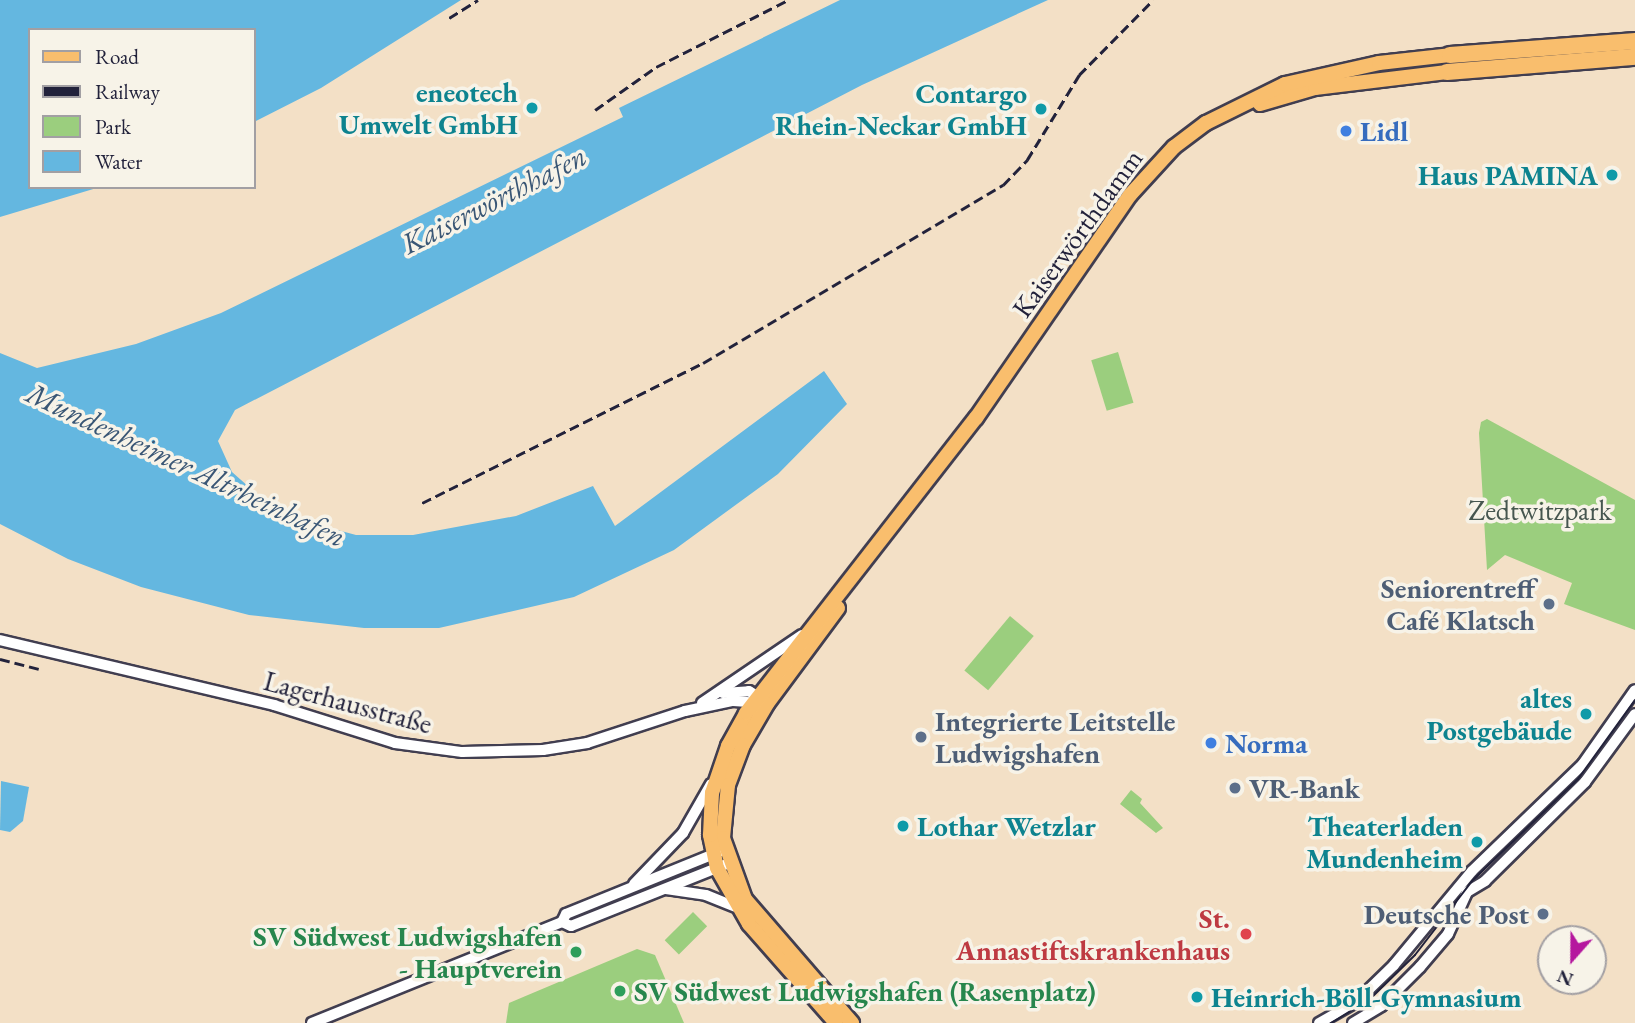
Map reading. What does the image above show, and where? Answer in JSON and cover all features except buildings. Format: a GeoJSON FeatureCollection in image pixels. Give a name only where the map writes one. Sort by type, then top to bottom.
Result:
{"type":"FeatureCollection","features":[{"type":"Feature","properties":{"kind":"highway"},"geometry":{"type":"LineString","coordinates":[[1597,44],[1635,33]]}},
{"type":"Feature","properties":{"kind":"highway"},"geometry":{"type":"LineString","coordinates":[[1597,44],[1635,41]]}},
{"type":"Feature","properties":{"kind":"highway","name":"Kaiserwörthdamm"},"geometry":{"type":"LineString","coordinates":[[1450,55],[1597,44]]}},
{"type":"Feature","properties":{"kind":"highway"},"geometry":{"type":"LineString","coordinates":[[1560,62],[1635,57]]}},
{"type":"Feature","properties":{"kind":"highway"},"geometry":{"type":"LineString","coordinates":[[1560,62],[1635,65]]}},
{"type":"Feature","properties":{"kind":"highway","name":"Kaiserwörthdamm"},"geometry":{"type":"LineString","coordinates":[[1447,72],[1560,62]]}},
{"type":"Feature","properties":{"kind":"main road","name":"Kaiserwörthdamm"},"geometry":{"type":"LineString","coordinates":[[760,700],[807,632],[976,418],[1130,195],[1174,147],[1206,123],[1285,84],[1379,63],[1450,55]]}},
{"type":"Feature","properties":{"kind":"main road","name":"Kaiserwörthdamm"},"geometry":{"type":"LineString","coordinates":[[760,700],[984,423],[1136,200],[1180,153],[1236,114],[1292,93],[1447,72]]}},
{"type":"Feature","properties":{"kind":"main road"},"geometry":{"type":"LineString","coordinates":[[760,700],[718,772],[710,812],[721,859],[735,907],[836,1023]]}},
{"type":"Feature","properties":{"kind":"main road"},"geometry":{"type":"LineString","coordinates":[[760,700],[728,785],[723,808],[721,859],[759,918],[852,1023]]}},
{"type":"Feature","properties":{"kind":"street"},"geometry":{"type":"LineString","coordinates":[[685,711],[718,694],[807,632]]}},
{"type":"Feature","properties":{"kind":"street","name":"Lagerhausstraße"},"geometry":{"type":"LineString","coordinates":[[0,640],[274,705],[395,743],[462,752],[543,750],[587,743],[632,733],[685,711],[733,701],[760,700]]}},
{"type":"Feature","properties":{"kind":"street"},"geometry":{"type":"LineString","coordinates":[[718,694],[733,690],[760,700]]}},
{"type":"Feature","properties":{"kind":"street"},"geometry":{"type":"LineString","coordinates":[[1319,1023],[1346,1009],[1380,980],[1472,871],[1583,764],[1635,690]]}},
{"type":"Feature","properties":{"kind":"street"},"geometry":{"type":"LineString","coordinates":[[1353,1023],[1381,1006],[1420,967],[1448,934],[1464,895],[1485,881],[1585,782],[1635,714]]}},
{"type":"Feature","properties":{"kind":"street"},"geometry":{"type":"LineString","coordinates":[[627,890],[683,833],[718,772]]}},
{"type":"Feature","properties":{"kind":"street"},"geometry":{"type":"LineString","coordinates":[[562,922],[571,926],[663,889],[721,859]]}},
{"type":"Feature","properties":{"kind":"street"},"geometry":{"type":"LineString","coordinates":[[312,1023],[562,922],[566,914],[627,890],[721,859]]}},
{"type":"Feature","properties":{"kind":"street"},"geometry":{"type":"LineString","coordinates":[[663,889],[694,892],[735,907]]}},
{"type":"Feature","properties":{"kind":"green space"},"geometry":{"type":"Polygon","coordinates":[[[1118,352],[1133,403],[1107,411],[1091,360],[1118,352]]]}},
{"type":"Feature","properties":{"kind":"green space","name":"Zedtwitzpark"},"geometry":{"type":"Polygon","coordinates":[[[1487,419],[1635,500],[1635,630],[1564,604],[1572,583],[1505,555],[1487,570],[1479,433],[1481,422],[1487,419]]]}},
{"type":"Feature","properties":{"kind":"green space"},"geometry":{"type":"Polygon","coordinates":[[[1010,616],[1034,636],[988,690],[964,670],[1010,616]]]}},
{"type":"Feature","properties":{"kind":"green space"},"geometry":{"type":"Polygon","coordinates":[[[1131,790],[1142,799],[1140,803],[1163,828],[1156,833],[1120,804],[1131,790]]]}},
{"type":"Feature","properties":{"kind":"green space"},"geometry":{"type":"Polygon","coordinates":[[[693,912],[707,926],[679,954],[665,940],[693,912]]]}},
{"type":"Feature","properties":{"kind":"green space"},"geometry":{"type":"Polygon","coordinates":[[[637,949],[655,955],[684,1023],[506,1023],[509,1003],[637,949]]]}},
{"type":"Feature","properties":{"kind":"water"},"geometry":{"type":"Polygon","coordinates":[[[0,0],[461,0],[321,88],[256,121],[256,28],[28,28],[28,189],[93,189],[0,217],[0,0]]]}},
{"type":"Feature","properties":{"kind":"water"},"geometry":{"type":"Polygon","coordinates":[[[840,0],[1048,0],[862,85],[235,410],[218,441],[232,472],[259,496],[304,521],[356,535],[413,535],[516,516],[593,486],[615,526],[824,371],[847,404],[778,474],[674,550],[574,597],[439,628],[364,628],[249,615],[141,587],[68,559],[0,524],[0,353],[37,368],[136,344],[221,313],[623,117],[619,108],[840,0]]]}},
{"type":"Feature","properties":{"kind":"water"},"geometry":{"type":"Polygon","coordinates":[[[1,781],[29,787],[23,821],[10,832],[0,830],[1,781]]]}},
{"type":"Feature","properties":{"kind":"tram line"},"geometry":{"type":"LineString","coordinates":[[1331,1023],[1370,999],[1415,955],[1472,881],[1578,779],[1635,700]]}},
{"type":"Feature","properties":{"kind":"railway"},"geometry":{"type":"LineString","coordinates":[[449,18],[478,0]]}},
{"type":"Feature","properties":{"kind":"railway"},"geometry":{"type":"LineString","coordinates":[[595,110],[656,67],[788,0]]}},
{"type":"Feature","properties":{"kind":"railway"},"geometry":{"type":"LineString","coordinates":[[422,503],[703,363],[1003,185],[1027,160],[1079,75],[1153,0]]}},
{"type":"Feature","properties":{"kind":"railway"},"geometry":{"type":"LineString","coordinates":[[0,659],[43,670]]}},
{"type":"Feature","properties":{"kind":"place","name":"eneotech Umwelt GmbH"},"geometry":{"type":"Point","coordinates":[532,108]}},
{"type":"Feature","properties":{"kind":"place","name":"Contargo Rhein-Neckar GmbH"},"geometry":{"type":"Point","coordinates":[1041,109]}},
{"type":"Feature","properties":{"kind":"place","name":"Lidl"},"geometry":{"type":"Point","coordinates":[1346,131]}},
{"type":"Feature","properties":{"kind":"place","name":"Haus PAMINA"},"geometry":{"type":"Point","coordinates":[1612,175]}},
{"type":"Feature","properties":{"kind":"place","name":"Seniorentreff Café Klatsch"},"geometry":{"type":"Point","coordinates":[1549,604]}},
{"type":"Feature","properties":{"kind":"place","name":"altes Postgebäude"},"geometry":{"type":"Point","coordinates":[1586,714]}},
{"type":"Feature","properties":{"kind":"place","name":"Integrierte Leitstelle Ludwigshafen"},"geometry":{"type":"Point","coordinates":[921,737]}},
{"type":"Feature","properties":{"kind":"place","name":"Norma"},"geometry":{"type":"Point","coordinates":[1211,743]}},
{"type":"Feature","properties":{"kind":"place","name":"VR-Bank"},"geometry":{"type":"Point","coordinates":[1235,788]}},
{"type":"Feature","properties":{"kind":"place","name":"Lothar Wetzlar"},"geometry":{"type":"Point","coordinates":[903,826]}},
{"type":"Feature","properties":{"kind":"place","name":"Theaterladen Mundenheim"},"geometry":{"type":"Point","coordinates":[1477,842]}},
{"type":"Feature","properties":{"kind":"place","name":"Deutsche Post"},"geometry":{"type":"Point","coordinates":[1543,914]}},
{"type":"Feature","properties":{"kind":"place","name":"St. Annastiftskrankenhaus"},"geometry":{"type":"Point","coordinates":[1246,934]}},
{"type":"Feature","properties":{"kind":"place","name":"SV Südwest Ludwigshafen - Hauptverein"},"geometry":{"type":"Point","coordinates":[576,952]}},
{"type":"Feature","properties":{"kind":"place","name":"SV Südwest Ludwigshafen (Rasenplatz)"},"geometry":{"type":"Point","coordinates":[620,991]}},
{"type":"Feature","properties":{"kind":"place","name":"Heinrich-Böll-Gymnasium"},"geometry":{"type":"Point","coordinates":[1197,997]}},
{"type":"Feature","properties":{"kind":"water label","name":"Kaiserwörthhafen"},"geometry":{"type":"Point","coordinates":[494,200]}},
{"type":"Feature","properties":{"kind":"water label","name":"Mundenheimer Altrheinhafen"},"geometry":{"type":"Point","coordinates":[186,465]}}]}
